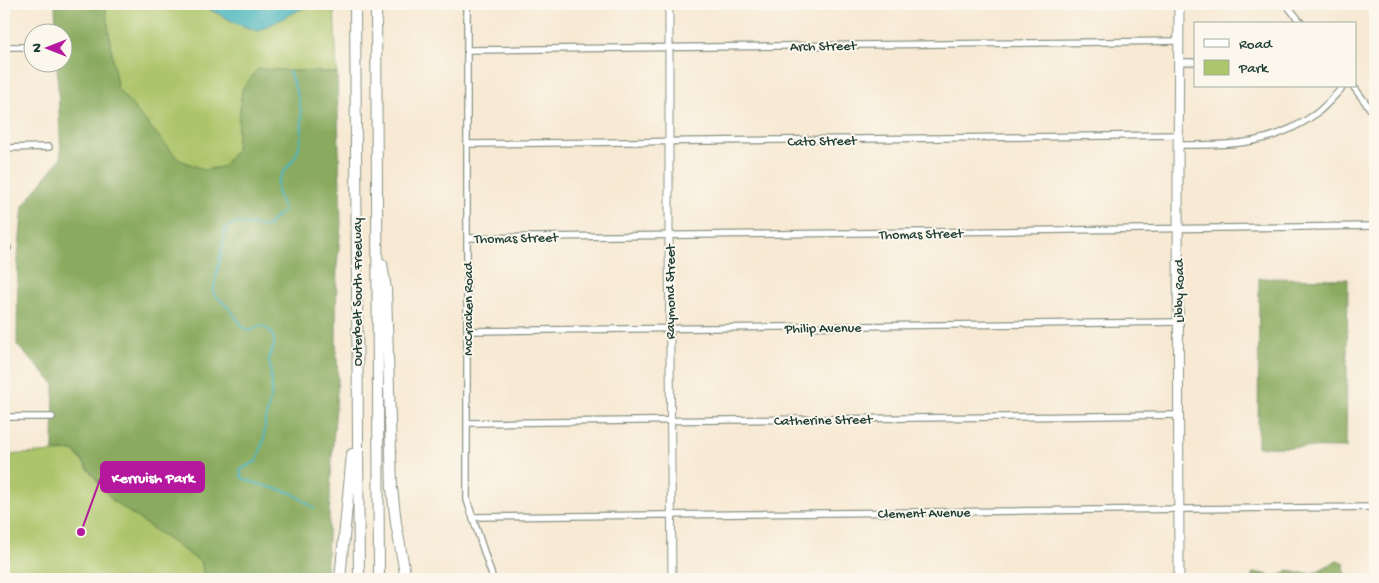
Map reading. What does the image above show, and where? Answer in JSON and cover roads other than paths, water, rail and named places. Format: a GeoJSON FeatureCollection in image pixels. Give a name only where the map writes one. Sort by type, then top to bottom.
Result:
{"type":"FeatureCollection","features":[{"type":"Feature","properties":{"kind":"highway","name":"Outerbelt South Freeway"},"geometry":{"type":"LineString","coordinates":[[355,4],[359,579]]}},
{"type":"Feature","properties":{"kind":"highway","name":"Outerbelt South Freeway"},"geometry":{"type":"LineString","coordinates":[[376,4],[379,579]]}},
{"type":"Feature","properties":{"kind":"highway"},"geometry":{"type":"LineString","coordinates":[[376,233],[386,289],[393,499],[406,579]]}},
{"type":"Feature","properties":{"kind":"highway"},"geometry":{"type":"LineString","coordinates":[[340,579],[349,480],[357,421]]}},
{"type":"Feature","properties":{"kind":"main road","name":"Libby Road"},"geometry":{"type":"LineString","coordinates":[[1179,4],[1179,579]]}},
{"type":"Feature","properties":{"kind":"street"},"geometry":{"type":"LineString","coordinates":[[5,4],[4,47],[22,47]]}},
{"type":"Feature","properties":{"kind":"street","name":"McCracken Road"},"geometry":{"type":"LineString","coordinates":[[467,4],[467,500],[493,579]]}},
{"type":"Feature","properties":{"kind":"street","name":"Raymond Street"},"geometry":{"type":"LineString","coordinates":[[669,4],[669,329],[672,579]]}},
{"type":"Feature","properties":{"kind":"street"},"geometry":{"type":"LineString","coordinates":[[1286,4],[1300,21]]}},
{"type":"Feature","properties":{"kind":"street","name":"Arch Street"},"geometry":{"type":"LineString","coordinates":[[467,50],[1179,41]]}},
{"type":"Feature","properties":{"kind":"street"},"geometry":{"type":"LineString","coordinates":[[1179,62],[1194,62]]}},
{"type":"Feature","properties":{"kind":"street","name":"Cato Street"},"geometry":{"type":"LineString","coordinates":[[467,144],[1178,140],[1228,145],[1250,143],[1296,126],[1318,112],[1342,88]]}},
{"type":"Feature","properties":{"kind":"street"},"geometry":{"type":"LineString","coordinates":[[1354,88],[1375,115]]}},
{"type":"Feature","properties":{"kind":"street"},"geometry":{"type":"LineString","coordinates":[[4,148],[49,147]]}},
{"type":"Feature","properties":{"kind":"street","name":"Thomas Street"},"geometry":{"type":"LineString","coordinates":[[467,238],[1375,226]]}},
{"type":"Feature","properties":{"kind":"street","name":"Philip Avenue"},"geometry":{"type":"LineString","coordinates":[[467,331],[1178,322]]}},
{"type":"Feature","properties":{"kind":"street","name":"Catherine Street"},"geometry":{"type":"LineString","coordinates":[[467,422],[1179,415]]}},
{"type":"Feature","properties":{"kind":"street"},"geometry":{"type":"LineString","coordinates":[[4,417],[52,417]]}},
{"type":"Feature","properties":{"kind":"street","name":"Clement Avenue"},"geometry":{"type":"LineString","coordinates":[[473,516],[1375,507]]}},
{"type":"Feature","properties":{"kind":"water"},"geometry":{"type":"Polygon","coordinates":[[[199,4],[311,4],[258,31],[238,24],[199,4]]]}},
{"type":"Feature","properties":{"kind":"waterway"},"geometry":{"type":"LineString","coordinates":[[289,72],[299,102],[302,134],[296,155],[277,184],[278,194],[284,210],[268,227],[235,223],[226,228],[213,293],[228,307],[244,328],[250,331],[261,325],[271,331],[274,338],[274,346],[269,358],[272,387],[265,422],[264,439],[257,461],[240,470],[242,478],[292,493],[314,508]]}},
{"type":"Feature","properties":{"kind":"place","name":"Kerruish Park"},"geometry":{"type":"Point","coordinates":[81,532]}}]}
